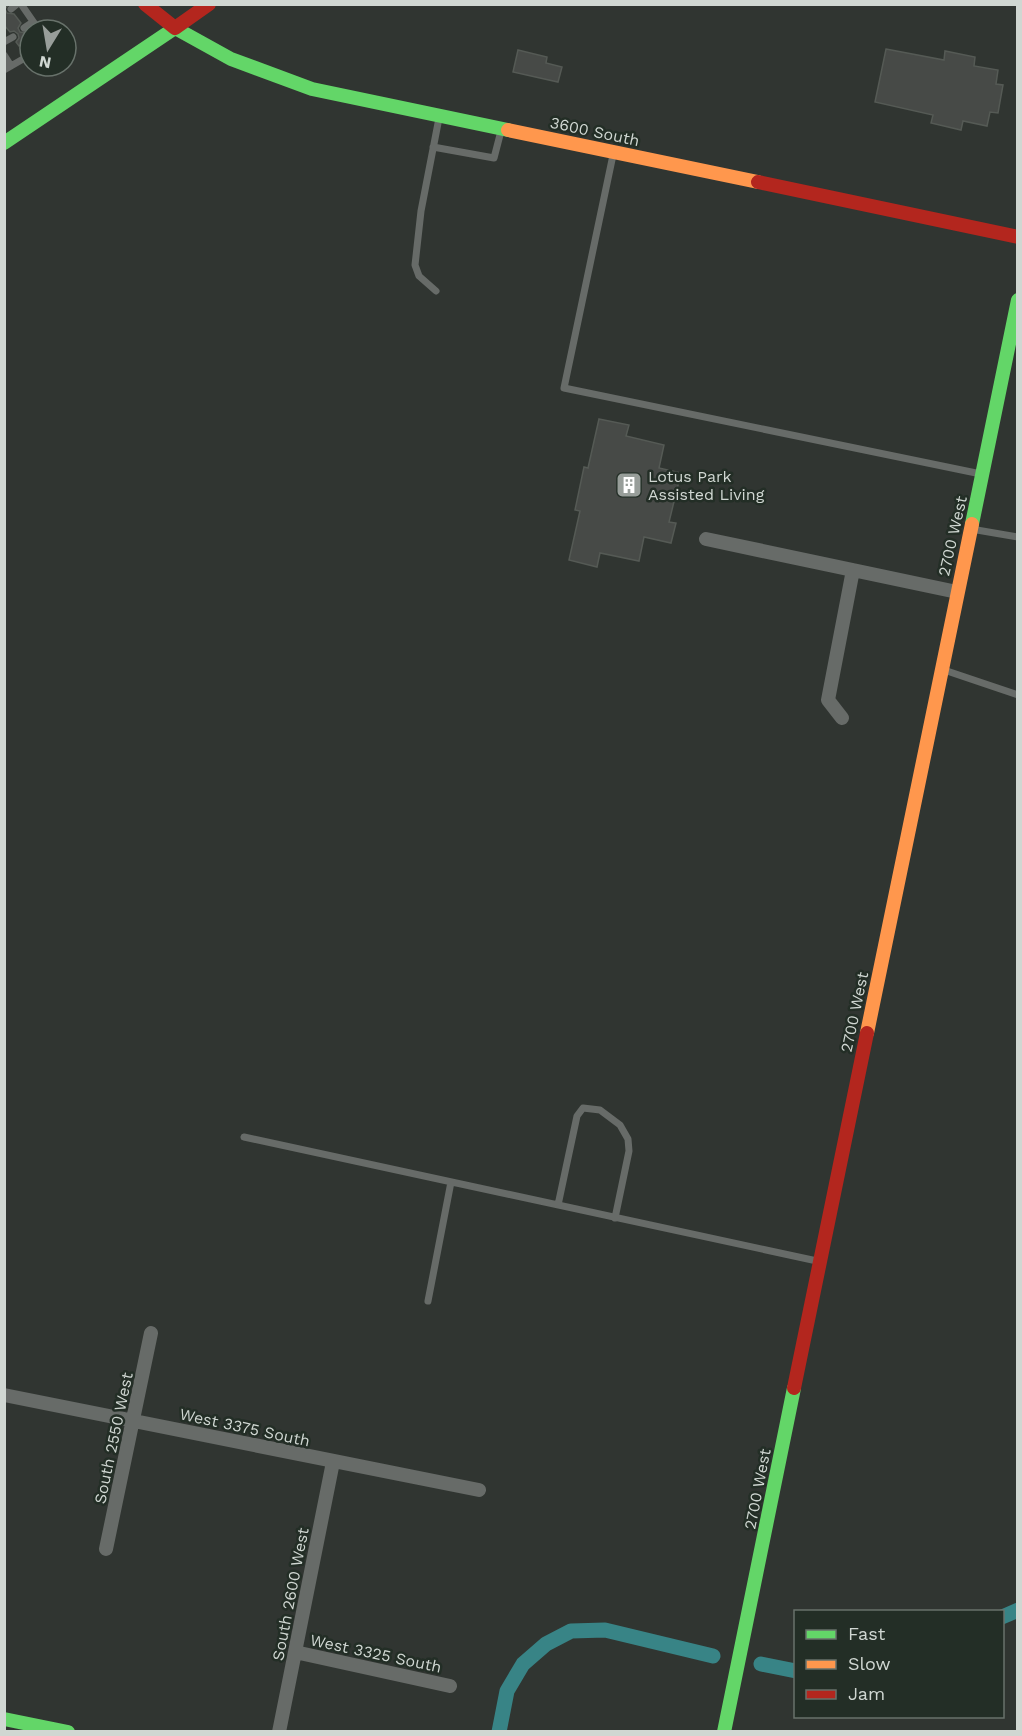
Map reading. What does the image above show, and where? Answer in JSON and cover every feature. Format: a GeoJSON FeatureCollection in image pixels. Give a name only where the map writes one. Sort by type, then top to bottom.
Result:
{"type":"FeatureCollection","features":[{"type":"Feature","properties":{"kind":"street","name":"3600 South"},"geometry":{"type":"LineString","coordinates":[[145,4],[175,28],[231,59],[312,89],[1017,237]]}},
{"type":"Feature","properties":{"kind":"street"},"geometry":{"type":"LineString","coordinates":[[4,143],[208,4]]}},
{"type":"Feature","properties":{"kind":"street","name":"2700 West"},"geometry":{"type":"LineString","coordinates":[[724,1731],[941,669],[997,410],[1017,300]]}},
{"type":"Feature","properties":{"kind":"street"},"geometry":{"type":"LineString","coordinates":[[706,539],[957,592]]}},
{"type":"Feature","properties":{"kind":"street"},"geometry":{"type":"LineString","coordinates":[[842,718],[828,700],[853,570]]}},
{"type":"Feature","properties":{"kind":"street","name":"South 2550 West"},"geometry":{"type":"LineString","coordinates":[[106,1550],[151,1333]]}},
{"type":"Feature","properties":{"kind":"street","name":"West 3375 South"},"geometry":{"type":"LineString","coordinates":[[4,1395],[479,1490]]}},
{"type":"Feature","properties":{"kind":"street","name":"South 2600 West"},"geometry":{"type":"LineString","coordinates":[[279,1731],[333,1462]]}},
{"type":"Feature","properties":{"kind":"street","name":"West 3325 South"},"geometry":{"type":"LineString","coordinates":[[295,1652],[450,1686]]}},
{"type":"Feature","properties":{"kind":"street"},"geometry":{"type":"LineString","coordinates":[[4,1719],[68,1731]]}},
{"type":"Feature","properties":{"kind":"lane"},"geometry":{"type":"LineString","coordinates":[[16,6],[29,18]]}},
{"type":"Feature","properties":{"kind":"lane"},"geometry":{"type":"LineString","coordinates":[[4,42],[13,37]]}},
{"type":"Feature","properties":{"kind":"lane"},"geometry":{"type":"LineString","coordinates":[[4,55],[8,68]]}},
{"type":"Feature","properties":{"kind":"lane"},"geometry":{"type":"LineString","coordinates":[[436,291],[419,276],[415,265],[421,211],[440,116]]}},
{"type":"Feature","properties":{"kind":"lane"},"geometry":{"type":"LineString","coordinates":[[434,147],[494,158],[501,129]]}},
{"type":"Feature","properties":{"kind":"lane"},"geometry":{"type":"LineString","coordinates":[[614,152],[564,388],[983,475]]}},
{"type":"Feature","properties":{"kind":"lane"},"geometry":{"type":"LineString","coordinates":[[971,529],[1017,537]]}},
{"type":"Feature","properties":{"kind":"lane"},"geometry":{"type":"LineString","coordinates":[[941,669],[1017,695]]}},
{"type":"Feature","properties":{"kind":"lane"},"geometry":{"type":"LineString","coordinates":[[558,1205],[577,1116],[583,1108],[600,1110],[620,1125],[628,1139],[629,1151],[615,1218]]}},
{"type":"Feature","properties":{"kind":"lane"},"geometry":{"type":"LineString","coordinates":[[244,1137],[820,1262]]}},
{"type":"Feature","properties":{"kind":"lane"},"geometry":{"type":"LineString","coordinates":[[428,1301],[452,1182]]}},
{"type":"Feature","properties":{"kind":"building"},"geometry":{"type":"Polygon","coordinates":[[[4,4],[8,5],[5,9],[7,13],[14,14],[18,19],[18,34],[14,31],[10,32],[4,25],[4,4]]]}},
{"type":"Feature","properties":{"kind":"building"},"geometry":{"type":"Polygon","coordinates":[[[886,49],[944,60],[945,51],[975,57],[974,66],[998,70],[996,84],[1003,85],[998,113],[990,112],[987,126],[963,121],[961,130],[931,123],[933,115],[875,102],[886,49]]]}},
{"type":"Feature","properties":{"kind":"building"},"geometry":{"type":"Polygon","coordinates":[[[518,50],[547,57],[546,63],[562,67],[558,82],[513,72],[518,50]]]}},
{"type":"Feature","properties":{"kind":"building","name":"Lotus Park Assisted Living"},"geometry":{"type":"Polygon","coordinates":[[[599,419],[629,425],[626,436],[664,445],[659,468],[681,473],[669,522],[676,523],[671,543],[644,537],[639,561],[600,553],[597,567],[569,560],[580,511],[575,510],[584,467],[588,468],[599,419]]]}},
{"type":"Feature","properties":{"kind":"waterway"},"geometry":{"type":"LineString","coordinates":[[1004,1616],[1018,1610]]}},
{"type":"Feature","properties":{"kind":"waterway"},"geometry":{"type":"LineString","coordinates":[[499,1732],[507,1691],[523,1664],[546,1644],[571,1631],[605,1630],[713,1656]]}},
{"type":"Feature","properties":{"kind":"waterway"},"geometry":{"type":"LineString","coordinates":[[761,1664],[794,1671]]}},
{"type":"Feature","properties":{"kind":"traffic: fast"},"geometry":{"type":"LineString","coordinates":[[4,143],[175,28],[231,59],[312,89],[508,130]]}},
{"type":"Feature","properties":{"kind":"traffic: fast"},"geometry":{"type":"LineString","coordinates":[[972,524],[1018,300]]}},
{"type":"Feature","properties":{"kind":"traffic: fast"},"geometry":{"type":"LineString","coordinates":[[724,1732],[794,1388]]}},
{"type":"Feature","properties":{"kind":"traffic: fast"},"geometry":{"type":"LineString","coordinates":[[4,1719],[68,1732]]}},
{"type":"Feature","properties":{"kind":"traffic: slow"},"geometry":{"type":"LineString","coordinates":[[508,130],[758,182]]}},
{"type":"Feature","properties":{"kind":"traffic: slow"},"geometry":{"type":"LineString","coordinates":[[867,1033],[972,524]]}},
{"type":"Feature","properties":{"kind":"traffic: jam"},"geometry":{"type":"LineString","coordinates":[[145,4],[175,28],[209,4]]}},
{"type":"Feature","properties":{"kind":"traffic: jam"},"geometry":{"type":"LineString","coordinates":[[758,182],[1018,237]]}},
{"type":"Feature","properties":{"kind":"traffic: jam"},"geometry":{"type":"LineString","coordinates":[[794,1388],[867,1033]]}},
{"type":"Feature","properties":{"kind":"place","name":"Lotus Park Assisted Living"},"geometry":{"type":"Point","coordinates":[629,485]}}]}
